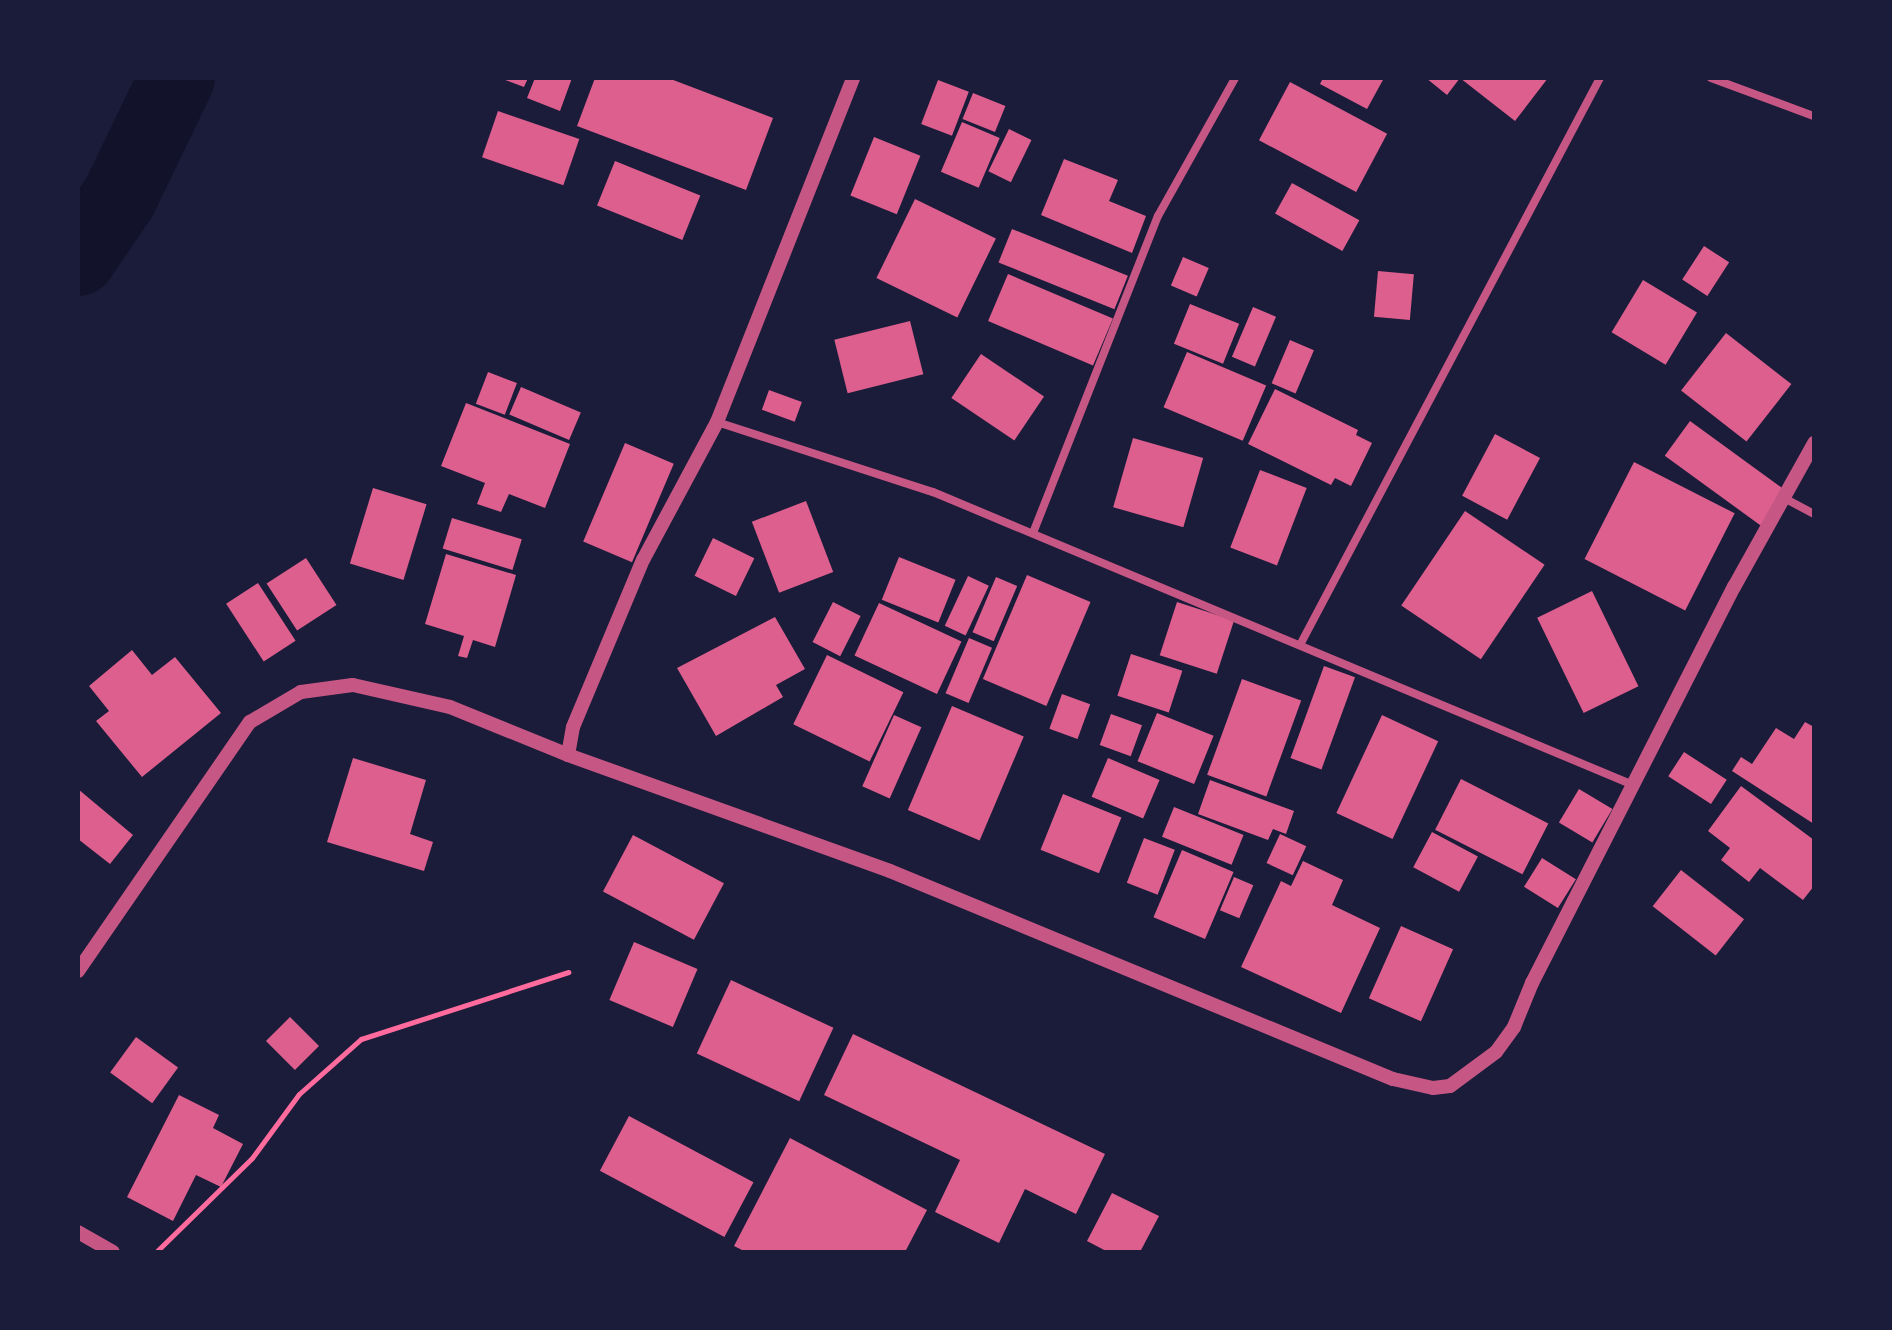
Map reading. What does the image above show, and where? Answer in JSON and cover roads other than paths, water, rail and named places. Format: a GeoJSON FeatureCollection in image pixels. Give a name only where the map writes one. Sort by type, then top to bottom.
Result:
{"type":"FeatureCollection","features":[{"type":"Feature","properties":{"kind":"street"},"geometry":{"type":"LineString","coordinates":[[568,755],[573,727],[643,560],[717,422],[853,78]]}},
{"type":"Feature","properties":{"kind":"street"},"geometry":{"type":"LineString","coordinates":[[1033,533],[1158,216],[1235,78]]}},
{"type":"Feature","properties":{"kind":"street"},"geometry":{"type":"LineString","coordinates":[[1300,645],[1600,78]]}},
{"type":"Feature","properties":{"kind":"street"},"geometry":{"type":"LineString","coordinates":[[1711,78],[1814,116]]}},
{"type":"Feature","properties":{"kind":"street"},"geometry":{"type":"LineString","coordinates":[[717,422],[933,492],[1633,785]]}},
{"type":"Feature","properties":{"kind":"street"},"geometry":{"type":"LineString","coordinates":[[78,971],[237,738],[267,708],[301,692],[372,687],[450,707],[568,755],[890,871],[1393,1079],[1433,1088],[1450,1086],[1472,1073],[1496,1052],[1514,1027],[1633,785],[1814,443]]}},
{"type":"Feature","properties":{"kind":"street"},"geometry":{"type":"LineString","coordinates":[[1784,498],[1814,514]]}},
{"type":"Feature","properties":{"kind":"street"},"geometry":{"type":"LineString","coordinates":[[78,1232],[113,1252]]}},
{"type":"Feature","properties":{"kind":"waterway"},"geometry":{"type":"LineString","coordinates":[[78,258],[119,198],[177,78]]}}]}
